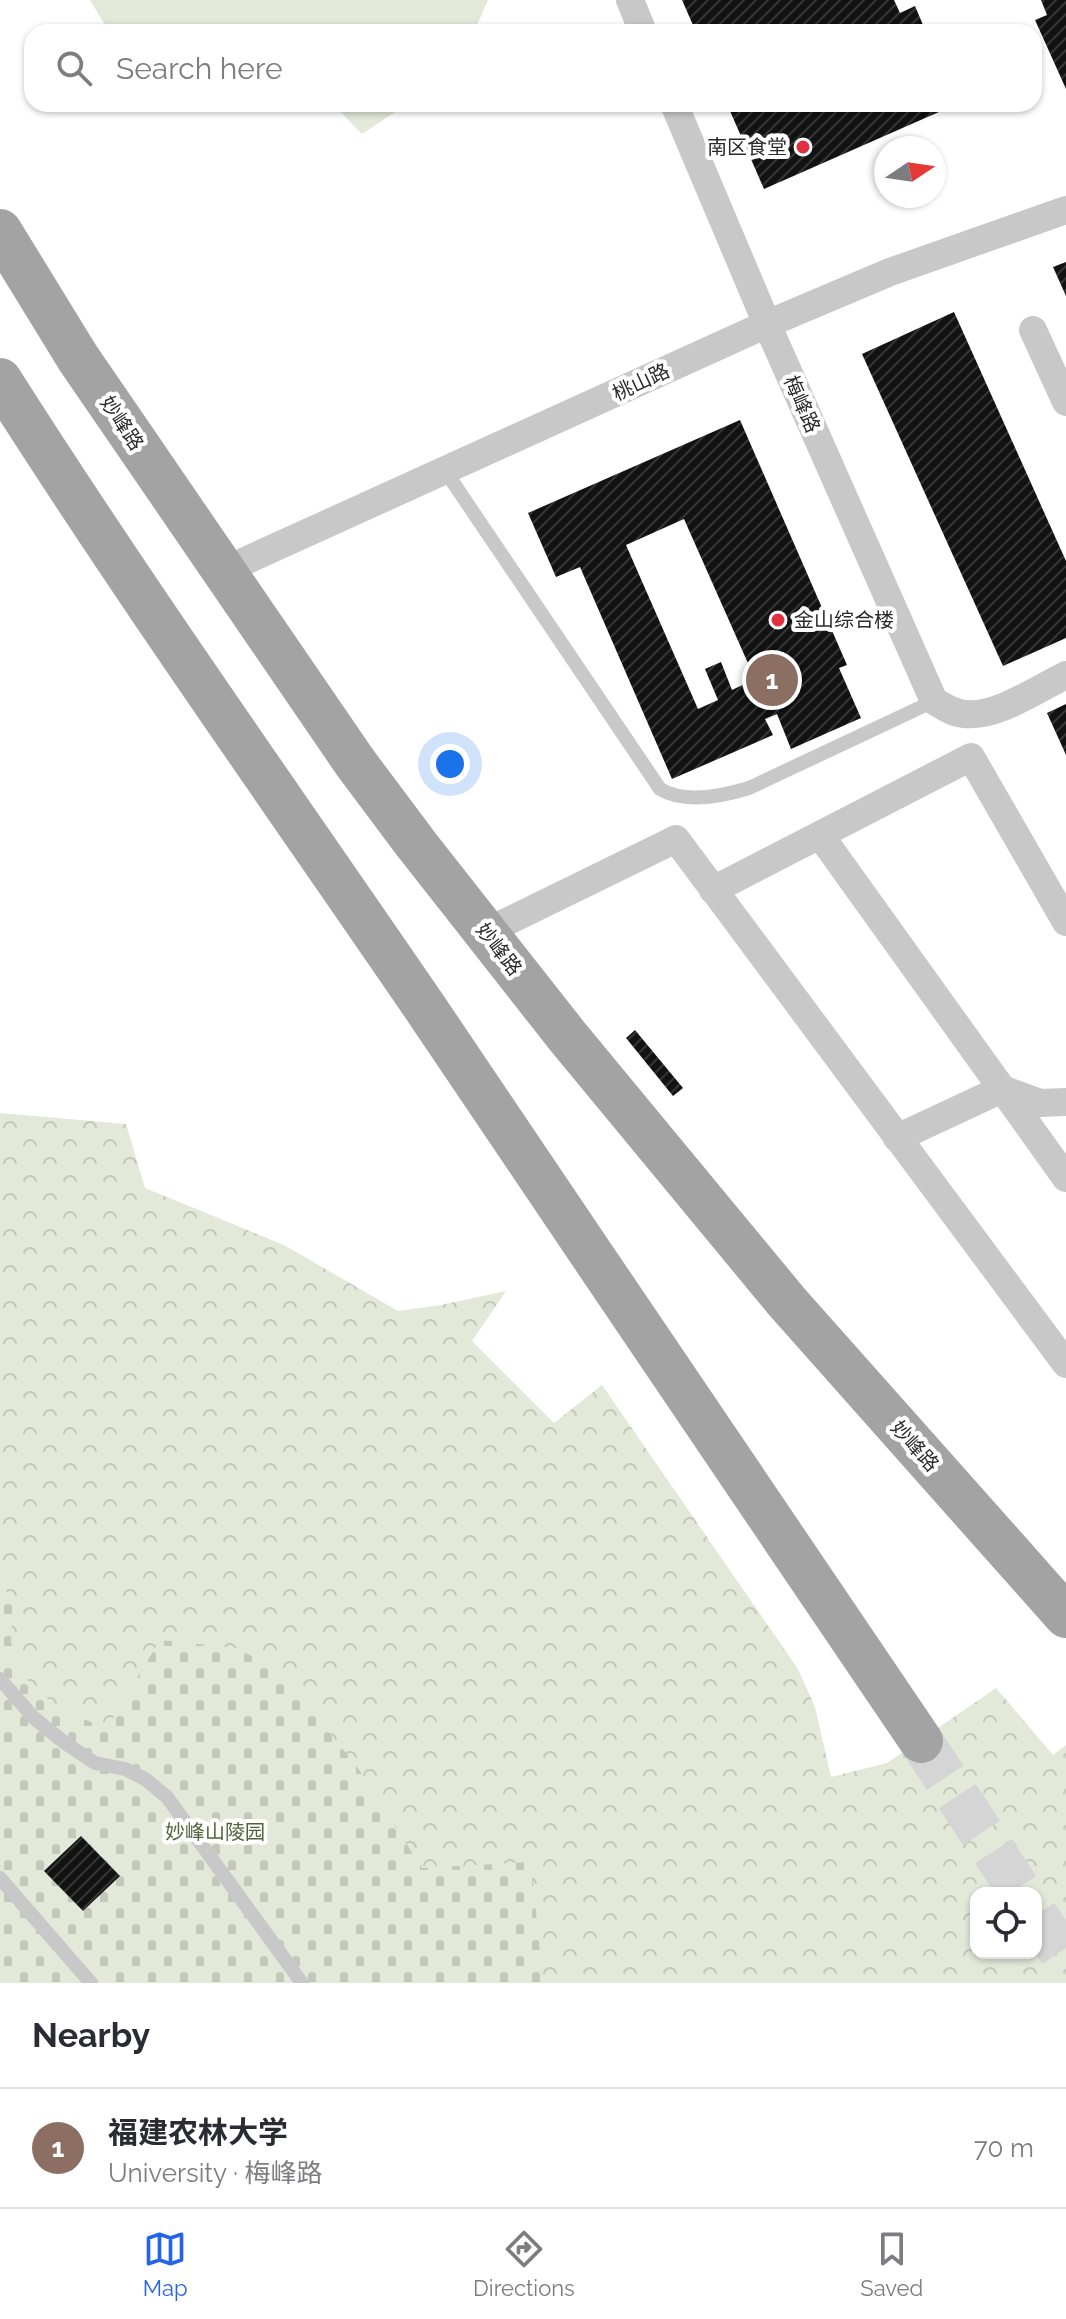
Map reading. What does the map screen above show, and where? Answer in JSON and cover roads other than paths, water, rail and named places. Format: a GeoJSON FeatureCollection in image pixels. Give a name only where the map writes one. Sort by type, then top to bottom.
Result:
{"type":"FeatureCollection","features":[{"type":"Feature","properties":{"kind":"main road","name":"妙峰路"},"geometry":{"type":"LineString","coordinates":[[0,231],[78,358],[354,761],[567,1036],[787,1302],[1066,1616]]}},
{"type":"Feature","properties":{"kind":"main road"},"geometry":{"type":"LineString","coordinates":[[0,380],[123,569],[425,1008],[921,1741]]}},
{"type":"Feature","properties":{"kind":"street"},"geometry":{"type":"LineString","coordinates":[[630,0],[640,24]]}},
{"type":"Feature","properties":{"kind":"street","name":"梅峰路"},"geometry":{"type":"LineString","coordinates":[[677,112],[767,324],[934,701]]}},
{"type":"Feature","properties":{"kind":"street","name":"桃山路"},"geometry":{"type":"LineString","coordinates":[[223,571],[767,324],[890,272],[1066,210]]}},
{"type":"Feature","properties":{"kind":"street"},"geometry":{"type":"LineString","coordinates":[[1033,330],[1066,402]]}},
{"type":"Feature","properties":{"kind":"street"},"geometry":{"type":"LineString","coordinates":[[934,701],[964,714],[982,713],[998,709],[1066,675]]}},
{"type":"Feature","properties":{"kind":"street"},"geometry":{"type":"LineString","coordinates":[[713,890],[971,757],[1066,922]]}},
{"type":"Feature","properties":{"kind":"street"},"geometry":{"type":"LineString","coordinates":[[820,835],[1066,1178]]}},
{"type":"Feature","properties":{"kind":"street"},"geometry":{"type":"LineString","coordinates":[[486,932],[676,839],[1066,1364]]}},
{"type":"Feature","properties":{"kind":"street"},"geometry":{"type":"LineString","coordinates":[[897,1138],[1002,1089],[1040,1103],[1066,1102]]}},
{"type":"Feature","properties":{"kind":"lane"},"geometry":{"type":"LineString","coordinates":[[446,472],[660,789],[670,795],[717,796],[749,788],[934,701]]}},
{"type":"Feature","properties":{"kind":"lane"},"geometry":{"type":"LineString","coordinates":[[0,1679],[34,1718],[65,1743],[95,1763],[125,1769],[145,1779],[167,1797],[302,1983]]}},
{"type":"Feature","properties":{"kind":"lane"},"geometry":{"type":"LineString","coordinates":[[0,1878],[91,1983]]}},
{"type":"Feature","properties":{"kind":"tunnel"},"geometry":{"type":"LineString","coordinates":[[921,1741],[1017,1887]]}},
{"type":"Feature","properties":{"kind":"tunnel"},"geometry":{"type":"LineString","coordinates":[[1042,1924],[1066,1960]]}},
{"type":"Feature","properties":{"kind":"place","name":"南区食堂"},"geometry":{"type":"Point","coordinates":[803,147]}},
{"type":"Feature","properties":{"kind":"place","name":"金山综合楼"},"geometry":{"type":"Point","coordinates":[778,620]}},
{"type":"Feature","properties":{"kind":"place","name":"福建农林大学"},"geometry":{"type":"Point","coordinates":[772,680]}},
{"type":"Feature","properties":{"kind":"park label","name":"妙峰山陵园"},"geometry":{"type":"Point","coordinates":[215,1832]}}]}
